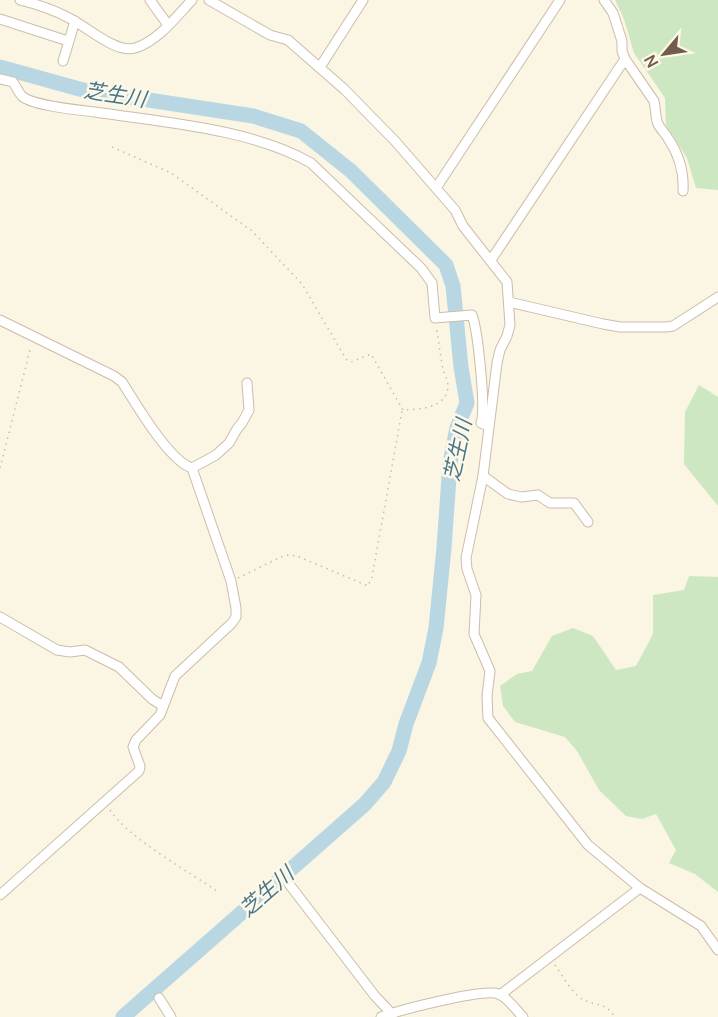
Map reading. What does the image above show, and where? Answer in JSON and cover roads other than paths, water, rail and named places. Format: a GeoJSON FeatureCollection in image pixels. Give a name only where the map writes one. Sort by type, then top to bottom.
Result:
{"type":"FeatureCollection","features":[{"type":"Feature","properties":{"kind":"street"},"geometry":{"type":"LineString","coordinates":[[20,0],[75,21],[114,45],[127,49],[137,48],[160,33],[192,0]]}},
{"type":"Feature","properties":{"kind":"street"},"geometry":{"type":"LineString","coordinates":[[150,0],[168,25]]}},
{"type":"Feature","properties":{"kind":"street"},"geometry":{"type":"LineString","coordinates":[[209,0],[270,35],[288,40],[320,67],[395,141],[436,188],[455,210],[463,226],[507,282],[510,325],[500,350],[483,476],[466,558],[467,569],[476,595],[474,634],[490,671],[487,696],[488,718],[562,810],[577,833],[601,857],[640,888],[701,926],[718,950]]}},
{"type":"Feature","properties":{"kind":"street"},"geometry":{"type":"LineString","coordinates":[[320,67],[363,0]]}},
{"type":"Feature","properties":{"kind":"street"},"geometry":{"type":"LineString","coordinates":[[436,188],[560,0]]}},
{"type":"Feature","properties":{"kind":"street"},"geometry":{"type":"LineString","coordinates":[[604,0],[613,13],[625,59],[654,101],[656,119],[675,150],[683,180],[683,191]]}},
{"type":"Feature","properties":{"kind":"street"},"geometry":{"type":"LineString","coordinates":[[0,19],[68,41]]}},
{"type":"Feature","properties":{"kind":"street"},"geometry":{"type":"LineString","coordinates":[[63,61],[75,21]]}},
{"type":"Feature","properties":{"kind":"street"},"geometry":{"type":"LineString","coordinates":[[491,260],[625,59]]}},
{"type":"Feature","properties":{"kind":"street"},"geometry":{"type":"LineString","coordinates":[[0,79],[13,82],[23,97],[33,101],[207,129],[273,145],[311,163],[422,268],[432,283],[438,318],[472,315],[483,400],[481,423],[488,426]]}},
{"type":"Feature","properties":{"kind":"street"},"geometry":{"type":"LineString","coordinates":[[509,302],[621,327],[666,327],[673,326],[718,297]]}},
{"type":"Feature","properties":{"kind":"street"},"geometry":{"type":"LineString","coordinates":[[0,320],[122,382],[165,445],[185,466],[192,468],[216,455],[229,443],[242,423],[249,410],[247,383]]}},
{"type":"Feature","properties":{"kind":"street"},"geometry":{"type":"LineString","coordinates":[[0,895],[139,771],[140,766],[133,747],[136,740],[160,715],[175,676],[236,617],[231,581],[192,468]]}},
{"type":"Feature","properties":{"kind":"street"},"geometry":{"type":"LineString","coordinates":[[483,476],[508,494],[538,495],[550,503],[574,502],[588,522]]}},
{"type":"Feature","properties":{"kind":"street"},"geometry":{"type":"LineString","coordinates":[[0,617],[57,650],[70,652],[86,650],[119,667],[152,699],[163,706]]}},
{"type":"Feature","properties":{"kind":"street"},"geometry":{"type":"LineString","coordinates":[[289,884],[391,1015]]}},
{"type":"Feature","properties":{"kind":"street"},"geometry":{"type":"LineString","coordinates":[[500,995],[640,888]]}},
{"type":"Feature","properties":{"kind":"street"},"geometry":{"type":"LineString","coordinates":[[381,1017],[489,992],[500,995],[522,1017]]}},
{"type":"Feature","properties":{"kind":"street"},"geometry":{"type":"LineString","coordinates":[[159,998],[171,1017]]}},
{"type":"Feature","properties":{"kind":"water"},"geometry":{"type":"Polygon","coordinates":[[[0,66],[38,79],[0,74],[0,66]]]}},
{"type":"Feature","properties":{"kind":"waterway","name":"芝生川"},"geometry":{"type":"LineString","coordinates":[[0,67],[83,90],[253,116],[301,131],[351,171],[446,265],[453,286],[467,403],[457,428],[450,463],[436,628],[429,663],[406,724],[399,751],[384,782],[365,804],[123,1017]]}}]}
